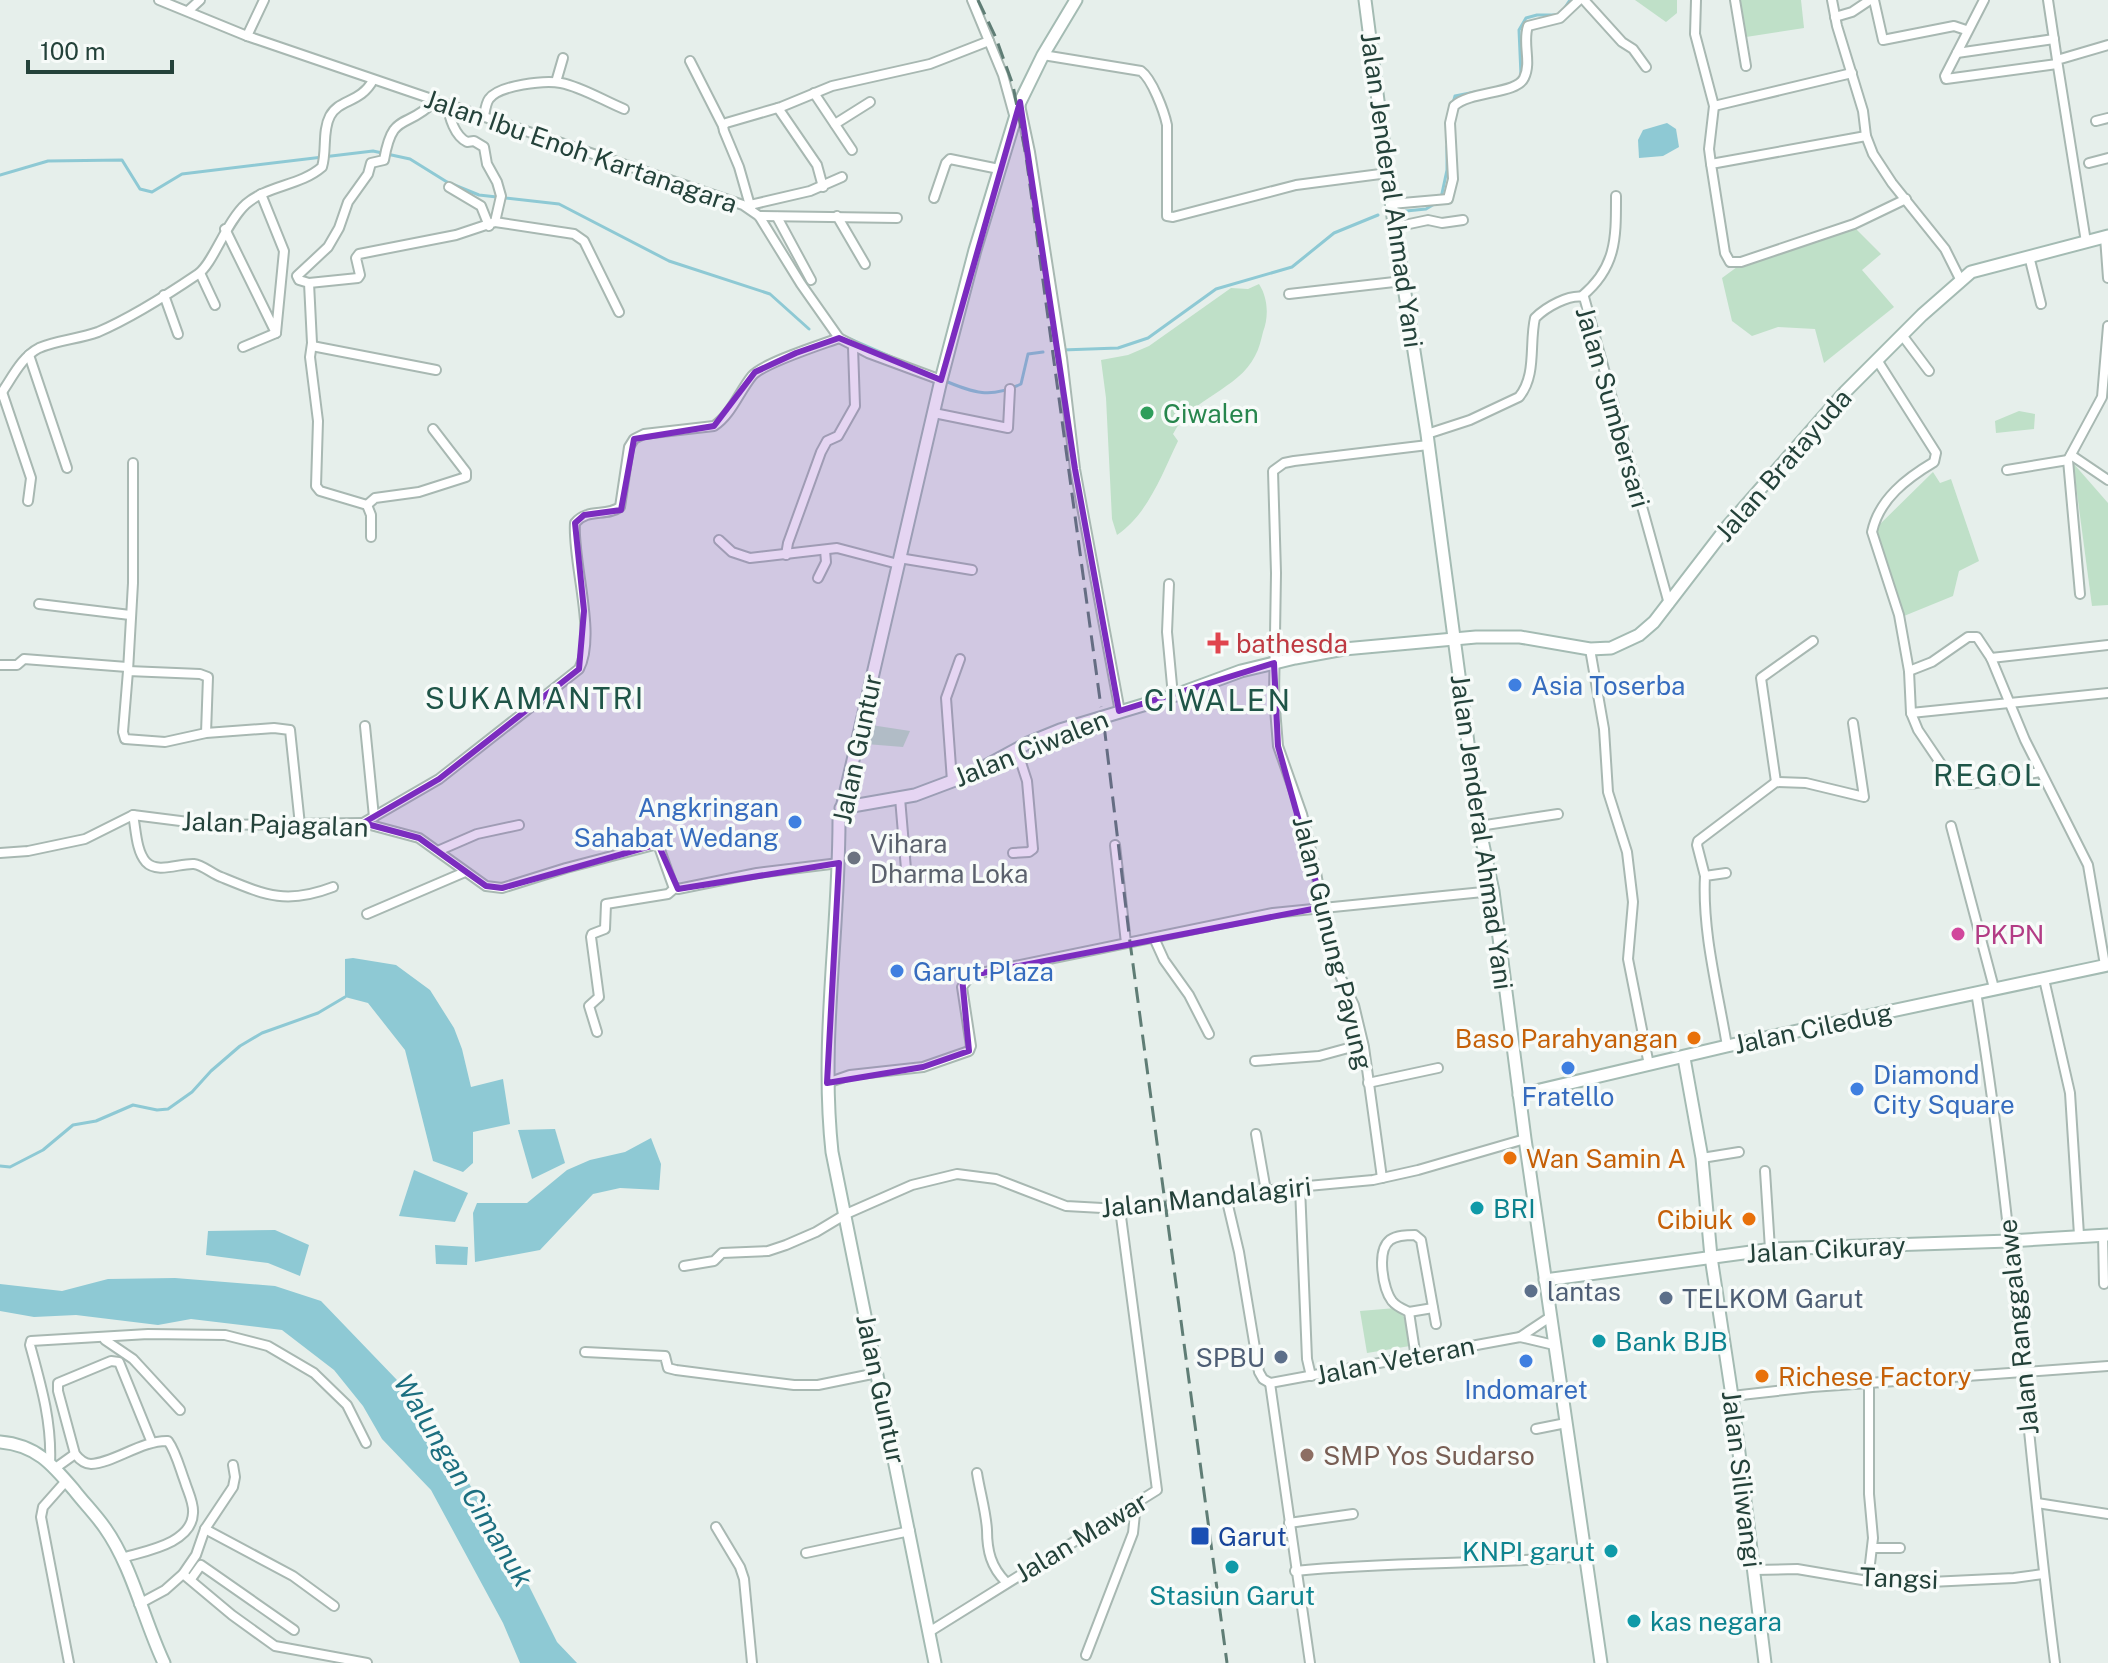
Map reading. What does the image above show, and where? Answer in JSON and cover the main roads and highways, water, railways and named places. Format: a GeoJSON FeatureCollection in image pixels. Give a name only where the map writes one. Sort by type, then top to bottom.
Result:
{"type":"FeatureCollection","features":[{"type":"Feature","properties":{"kind":"water"},"geometry":{"type":"Polygon","coordinates":[[[1667,123],[1676,129],[1679,147],[1663,156],[1639,158],[1638,140],[1643,130],[1667,123]]]}},
{"type":"Feature","properties":{"kind":"water"},"geometry":{"type":"Polygon","coordinates":[[[345,959],[396,965],[430,990],[454,1028],[471,1087],[503,1079],[510,1124],[473,1132],[473,1163],[463,1172],[433,1161],[405,1050],[368,1003],[345,997],[345,959]]]}},
{"type":"Feature","properties":{"kind":"water"},"geometry":{"type":"Polygon","coordinates":[[[555,1129],[565,1163],[532,1179],[518,1130],[555,1129]]]}},
{"type":"Feature","properties":{"kind":"water"},"geometry":{"type":"Polygon","coordinates":[[[651,1138],[661,1164],[659,1190],[620,1188],[593,1194],[540,1250],[475,1262],[473,1213],[477,1203],[527,1203],[567,1170],[590,1160],[625,1152],[651,1138]]]}},
{"type":"Feature","properties":{"kind":"water"},"geometry":{"type":"Polygon","coordinates":[[[414,1170],[468,1193],[455,1222],[399,1216],[414,1170]]]}},
{"type":"Feature","properties":{"kind":"water"},"geometry":{"type":"Polygon","coordinates":[[[275,1230],[309,1245],[300,1276],[268,1263],[206,1255],[208,1231],[275,1230]]]}},
{"type":"Feature","properties":{"kind":"water"},"geometry":{"type":"Polygon","coordinates":[[[435,1245],[468,1247],[467,1265],[436,1264],[435,1245]]]}},
{"type":"Feature","properties":{"kind":"water","name":"Walungan Cimanuk"},"geometry":{"type":"Polygon","coordinates":[[[175,1278],[275,1286],[321,1301],[397,1380],[447,1446],[483,1507],[501,1546],[510,1548],[557,1642],[577,1663],[520,1663],[503,1623],[431,1490],[382,1439],[363,1406],[334,1370],[282,1330],[191,1319],[158,1325],[76,1315],[34,1317],[0,1311],[0,1284],[62,1291],[108,1279],[175,1278]]]}},
{"type":"Feature","properties":{"kind":"waterway"},"geometry":{"type":"LineString","coordinates":[[1564,9],[1570,0]]}},
{"type":"Feature","properties":{"kind":"waterway"},"geometry":{"type":"LineString","coordinates":[[1521,75],[1519,30],[1526,18],[1555,15]]}},
{"type":"Feature","properties":{"kind":"waterway"},"geometry":{"type":"LineString","coordinates":[[1453,103],[1455,96],[1475,92]]}},
{"type":"Feature","properties":{"kind":"waterway"},"geometry":{"type":"LineString","coordinates":[[1441,198],[1447,170],[1447,146]]}},
{"type":"Feature","properties":{"kind":"waterway"},"geometry":{"type":"LineString","coordinates":[[0,175],[48,161],[122,160],[140,189],[152,192],[182,174],[373,151],[410,159],[447,182],[479,195],[559,204],[669,261],[770,294],[809,329]]}},
{"type":"Feature","properties":{"kind":"waterway"},"geometry":{"type":"LineString","coordinates":[[1406,211],[1426,209],[1436,203]]}},
{"type":"Feature","properties":{"kind":"waterway"},"geometry":{"type":"LineString","coordinates":[[1062,350],[1118,348],[1148,338],[1216,289],[1292,267],[1334,233],[1378,215]]}},
{"type":"Feature","properties":{"kind":"waterway"},"geometry":{"type":"LineString","coordinates":[[850,339],[896,359]]}},
{"type":"Feature","properties":{"kind":"waterway"},"geometry":{"type":"LineString","coordinates":[[943,380],[973,391],[1000,392],[1021,384],[1028,354],[1043,352]]}},
{"type":"Feature","properties":{"kind":"waterway"},"geometry":{"type":"LineString","coordinates":[[0,1166],[10,1167],[43,1150],[73,1125],[96,1121],[133,1105],[168,1109],[192,1092],[240,1046],[262,1033],[318,1013],[345,997]]}},
{"type":"Feature","properties":{"kind":"railway"},"geometry":{"type":"LineString","coordinates":[[978,0],[1013,85],[1026,156],[1101,707]]}},
{"type":"Feature","properties":{"kind":"railway"},"geometry":{"type":"LineString","coordinates":[[1104,725],[1130,942],[1227,1663]]}},
{"type":"Feature","properties":{"kind":"place","name":"Ciwalen"},"geometry":{"type":"Point","coordinates":[1147,413]}},
{"type":"Feature","properties":{"kind":"place","name":"bathesda"},"geometry":{"type":"Point","coordinates":[1218,643]}},
{"type":"Feature","properties":{"kind":"place","name":"Asia Toserba"},"geometry":{"type":"Point","coordinates":[1515,685]}},
{"type":"Feature","properties":{"kind":"place","name":"Angkringan Sahabat Wedang"},"geometry":{"type":"Point","coordinates":[795,822]}},
{"type":"Feature","properties":{"kind":"place","name":"Vihara Dharma Loka"},"geometry":{"type":"Point","coordinates":[854,858]}},
{"type":"Feature","properties":{"kind":"place","name":"PKPN"},"geometry":{"type":"Point","coordinates":[1958,934]}},
{"type":"Feature","properties":{"kind":"place","name":"Garut Plaza"},"geometry":{"type":"Point","coordinates":[897,971]}},
{"type":"Feature","properties":{"kind":"place","name":"Baso Parahyangan"},"geometry":{"type":"Point","coordinates":[1694,1038]}},
{"type":"Feature","properties":{"kind":"place","name":"Fratello"},"geometry":{"type":"Point","coordinates":[1568,1068]}},
{"type":"Feature","properties":{"kind":"place","name":"Diamond City Square"},"geometry":{"type":"Point","coordinates":[1857,1089]}},
{"type":"Feature","properties":{"kind":"place","name":"Wan Samin A"},"geometry":{"type":"Point","coordinates":[1510,1158]}},
{"type":"Feature","properties":{"kind":"place","name":"BRI"},"geometry":{"type":"Point","coordinates":[1477,1208]}},
{"type":"Feature","properties":{"kind":"place","name":"Cibiuk"},"geometry":{"type":"Point","coordinates":[1749,1219]}},
{"type":"Feature","properties":{"kind":"place","name":"lantas"},"geometry":{"type":"Point","coordinates":[1531,1291]}},
{"type":"Feature","properties":{"kind":"place","name":"TELKOM Garut"},"geometry":{"type":"Point","coordinates":[1666,1298]}},
{"type":"Feature","properties":{"kind":"place","name":"Bank BJB"},"geometry":{"type":"Point","coordinates":[1599,1341]}},
{"type":"Feature","properties":{"kind":"place","name":"SPBU"},"geometry":{"type":"Point","coordinates":[1281,1357]}},
{"type":"Feature","properties":{"kind":"place","name":"Indomaret"},"geometry":{"type":"Point","coordinates":[1526,1361]}},
{"type":"Feature","properties":{"kind":"place","name":"Richese Factory"},"geometry":{"type":"Point","coordinates":[1762,1376]}},
{"type":"Feature","properties":{"kind":"place","name":"SMP Yos Sudarso"},"geometry":{"type":"Point","coordinates":[1307,1455]}},
{"type":"Feature","properties":{"kind":"place","name":"Garut"},"geometry":{"type":"Point","coordinates":[1200,1536]}},
{"type":"Feature","properties":{"kind":"place","name":"KNPI garut"},"geometry":{"type":"Point","coordinates":[1611,1551]}},
{"type":"Feature","properties":{"kind":"place","name":"Stasiun Garut"},"geometry":{"type":"Point","coordinates":[1232,1567]}},
{"type":"Feature","properties":{"kind":"place","name":"kas negara"},"geometry":{"type":"Point","coordinates":[1634,1621]}},
{"type":"Feature","properties":{"kind":"district","name":"SUKAMANTRI"},"geometry":{"type":"Point","coordinates":[535,698]}},
{"type":"Feature","properties":{"kind":"district","name":"CIWALEN"},"geometry":{"type":"Point","coordinates":[1218,700]}},
{"type":"Feature","properties":{"kind":"district","name":"REGOL"},"geometry":{"type":"Point","coordinates":[1988,775]}}]}
